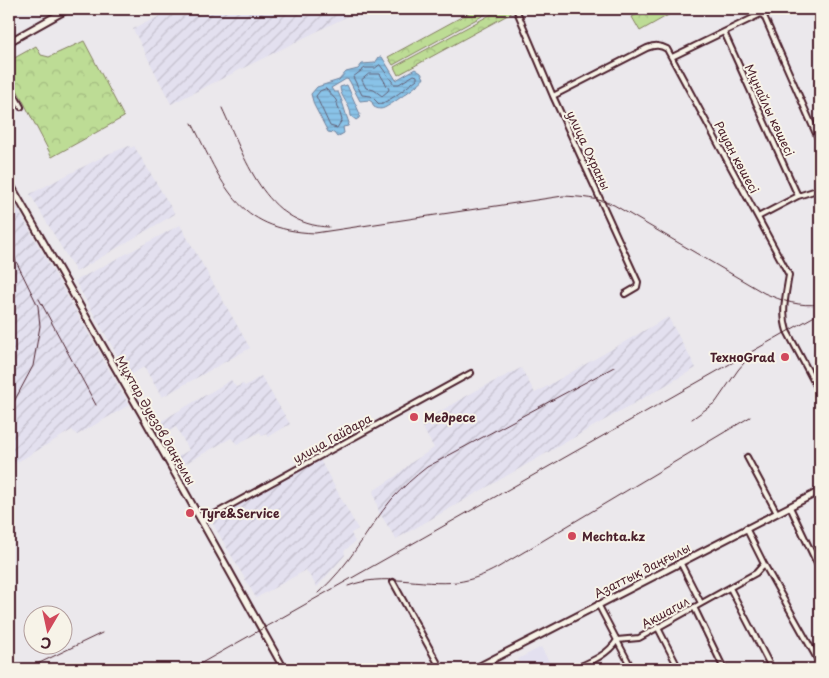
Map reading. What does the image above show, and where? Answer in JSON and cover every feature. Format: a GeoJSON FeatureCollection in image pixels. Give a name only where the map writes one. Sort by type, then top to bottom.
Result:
{"type":"FeatureCollection","features":[{"type":"Feature","properties":{"kind":"main road"},"geometry":{"type":"LineString","coordinates":[[9,42],[68,9]]}},
{"type":"Feature","properties":{"kind":"main road","name":"Мұхтар Әуезов даңғылы"},"geometry":{"type":"LineString","coordinates":[[9,182],[284,669]]}},
{"type":"Feature","properties":{"kind":"main road","name":"Азаттық даңғылы"},"geometry":{"type":"LineString","coordinates":[[474,669],[820,491]]}},
{"type":"Feature","properties":{"kind":"street","name":"улица Охраны"},"geometry":{"type":"LineString","coordinates":[[516,9],[553,96],[638,282],[637,287],[625,294]]}},
{"type":"Feature","properties":{"kind":"street"},"geometry":{"type":"LineString","coordinates":[[761,9],[761,14],[764,16],[820,143]]}},
{"type":"Feature","properties":{"kind":"street"},"geometry":{"type":"LineString","coordinates":[[817,9],[820,15]]}},
{"type":"Feature","properties":{"kind":"street"},"geometry":{"type":"LineString","coordinates":[[553,96],[654,46],[661,46],[667,49],[672,57],[761,14]]}},
{"type":"Feature","properties":{"kind":"street","name":"Мұнайлы көшесі"},"geometry":{"type":"LineString","coordinates":[[724,32],[798,196]]}},
{"type":"Feature","properties":{"kind":"street","name":"Рауан көшесі"},"geometry":{"type":"LineString","coordinates":[[672,57],[789,275],[783,312],[784,322],[820,393]]}},
{"type":"Feature","properties":{"kind":"street"},"geometry":{"type":"LineString","coordinates":[[9,85],[21,107]]}},
{"type":"Feature","properties":{"kind":"street"},"geometry":{"type":"LineString","coordinates":[[758,216],[798,196],[820,188]]}},
{"type":"Feature","properties":{"kind":"street","name":"улица Гайдара"},"geometry":{"type":"LineString","coordinates":[[202,521],[471,374]]}},
{"type":"Feature","properties":{"kind":"street"},"geometry":{"type":"LineString","coordinates":[[746,456],[777,513]]}},
{"type":"Feature","properties":{"kind":"street"},"geometry":{"type":"LineString","coordinates":[[790,507],[820,570]]}},
{"type":"Feature","properties":{"kind":"street"},"geometry":{"type":"LineString","coordinates":[[746,528],[820,664]]}},
{"type":"Feature","properties":{"kind":"street"},"geometry":{"type":"LineString","coordinates":[[680,562],[701,603]]}},
{"type":"Feature","properties":{"kind":"street","name":"Акшагил"},"geometry":{"type":"LineString","coordinates":[[617,640],[639,638],[657,626],[756,573],[764,564]]}},
{"type":"Feature","properties":{"kind":"street"},"geometry":{"type":"LineString","coordinates":[[394,582],[441,669]]}},
{"type":"Feature","properties":{"kind":"street"},"geometry":{"type":"LineString","coordinates":[[730,588],[772,669]]}},
{"type":"Feature","properties":{"kind":"street"},"geometry":{"type":"LineString","coordinates":[[598,604],[632,669]]}},
{"type":"Feature","properties":{"kind":"street"},"geometry":{"type":"LineString","coordinates":[[694,607],[724,669]]}},
{"type":"Feature","properties":{"kind":"street"},"geometry":{"type":"LineString","coordinates":[[657,626],[679,669]]}},
{"type":"Feature","properties":{"kind":"street"},"geometry":{"type":"LineString","coordinates":[[574,669],[605,653],[613,647],[617,640]]}},
{"type":"Feature","properties":{"kind":"street"},"geometry":{"type":"LineString","coordinates":[[584,664],[586,669]]}},
{"type":"Feature","properties":{"kind":"shaded area"},"geometry":{"type":"Polygon","coordinates":[[[174,9],[362,9],[171,104],[133,29],[174,9]]]}},
{"type":"Feature","properties":{"kind":"shaded area"},"geometry":{"type":"Polygon","coordinates":[[[129,146],[131,148],[134,146],[175,214],[76,272],[30,194],[108,154],[129,146]]]}},
{"type":"Feature","properties":{"kind":"shaded area"},"geometry":{"type":"Polygon","coordinates":[[[9,194],[129,405],[77,435],[72,430],[9,467],[9,194]]]}},
{"type":"Feature","properties":{"kind":"shaded area"},"geometry":{"type":"Polygon","coordinates":[[[180,225],[250,348],[162,397],[144,367],[129,376],[75,281],[180,225]]]}},
{"type":"Feature","properties":{"kind":"shaded area"},"geometry":{"type":"Polygon","coordinates":[[[668,317],[696,368],[396,539],[379,512],[373,491],[434,448],[420,423],[477,390],[521,368],[535,393],[668,317]]]}},
{"type":"Feature","properties":{"kind":"shaded area"},"geometry":{"type":"Polygon","coordinates":[[[261,376],[290,424],[268,437],[266,434],[262,436],[260,432],[237,444],[231,438],[181,466],[176,458],[189,450],[176,427],[164,434],[158,423],[231,380],[236,387],[243,384],[245,386],[261,376]]]}},
{"type":"Feature","properties":{"kind":"shaded area"},"geometry":{"type":"Polygon","coordinates":[[[320,460],[358,529],[351,533],[355,542],[344,551],[345,555],[317,587],[306,570],[256,598],[213,524],[214,517],[320,460]]]}},
{"type":"Feature","properties":{"kind":"shaded area"},"geometry":{"type":"Polygon","coordinates":[[[541,647],[553,669],[523,669],[518,659],[541,647]]]}},
{"type":"Feature","properties":{"kind":"green space"},"geometry":{"type":"Polygon","coordinates":[[[476,9],[495,9],[393,65],[388,57],[476,9]]]}},
{"type":"Feature","properties":{"kind":"green space"},"geometry":{"type":"Polygon","coordinates":[[[501,9],[514,9],[515,11],[398,75],[394,67],[501,9]]]}},
{"type":"Feature","properties":{"kind":"green space"},"geometry":{"type":"Polygon","coordinates":[[[646,9],[675,9],[672,13],[640,31],[632,17],[646,9]]]}},
{"type":"Feature","properties":{"kind":"green space"},"geometry":{"type":"Polygon","coordinates":[[[84,41],[124,117],[52,157],[9,74],[9,61],[36,46],[41,55],[49,57],[84,41]]]}},
{"type":"Feature","properties":{"kind":"water"},"geometry":{"type":"Polygon","coordinates":[[[379,57],[382,57],[396,80],[415,69],[424,78],[383,109],[374,107],[369,100],[360,101],[349,80],[346,79],[331,88],[334,92],[338,92],[340,96],[349,123],[348,126],[343,127],[344,133],[337,137],[334,133],[328,132],[314,105],[311,94],[317,87],[339,80],[346,72],[358,69],[362,64],[375,63],[379,57]]]}},
{"type":"Feature","properties":{"kind":"water"},"geometry":{"type":"Polygon","coordinates":[[[347,85],[360,114],[356,120],[351,116],[351,112],[340,91],[340,87],[347,85]]]}},
{"type":"Feature","properties":{"kind":"railway"},"geometry":{"type":"LineString","coordinates":[[222,108],[249,167],[273,201],[288,214],[307,223],[329,227]]}},
{"type":"Feature","properties":{"kind":"railway"},"geometry":{"type":"LineString","coordinates":[[192,123],[213,166],[236,200],[250,213],[267,223],[288,230],[315,233],[563,196],[589,198],[614,205],[764,293],[791,303],[805,305],[820,304]]}},
{"type":"Feature","properties":{"kind":"railway"},"geometry":{"type":"LineString","coordinates":[[9,247],[38,306],[40,326],[33,366],[9,411]]}},
{"type":"Feature","properties":{"kind":"railway"},"geometry":{"type":"LineString","coordinates":[[39,299],[96,405]]}},
{"type":"Feature","properties":{"kind":"railway"},"geometry":{"type":"LineString","coordinates":[[191,669],[820,313]]}},
{"type":"Feature","properties":{"kind":"railway"},"geometry":{"type":"LineString","coordinates":[[692,419],[716,402],[749,357]]}},
{"type":"Feature","properties":{"kind":"railway"},"geometry":{"type":"LineString","coordinates":[[318,593],[339,572],[392,499],[427,467],[614,367]]}},
{"type":"Feature","properties":{"kind":"railway"},"geometry":{"type":"LineString","coordinates":[[348,586],[375,580],[457,582],[483,575],[750,417]]}},
{"type":"Feature","properties":{"kind":"railway"},"geometry":{"type":"LineString","coordinates":[[27,669],[102,633]]}},
{"type":"Feature","properties":{"kind":"place","name":"ТехноGrad"},"geometry":{"type":"Point","coordinates":[785,357]}},
{"type":"Feature","properties":{"kind":"place","name":"Медресе"},"geometry":{"type":"Point","coordinates":[414,417]}},
{"type":"Feature","properties":{"kind":"place","name":"Tyre&Service"},"geometry":{"type":"Point","coordinates":[190,513]}},
{"type":"Feature","properties":{"kind":"place","name":"Mechta.kz"},"geometry":{"type":"Point","coordinates":[572,536]}}]}
